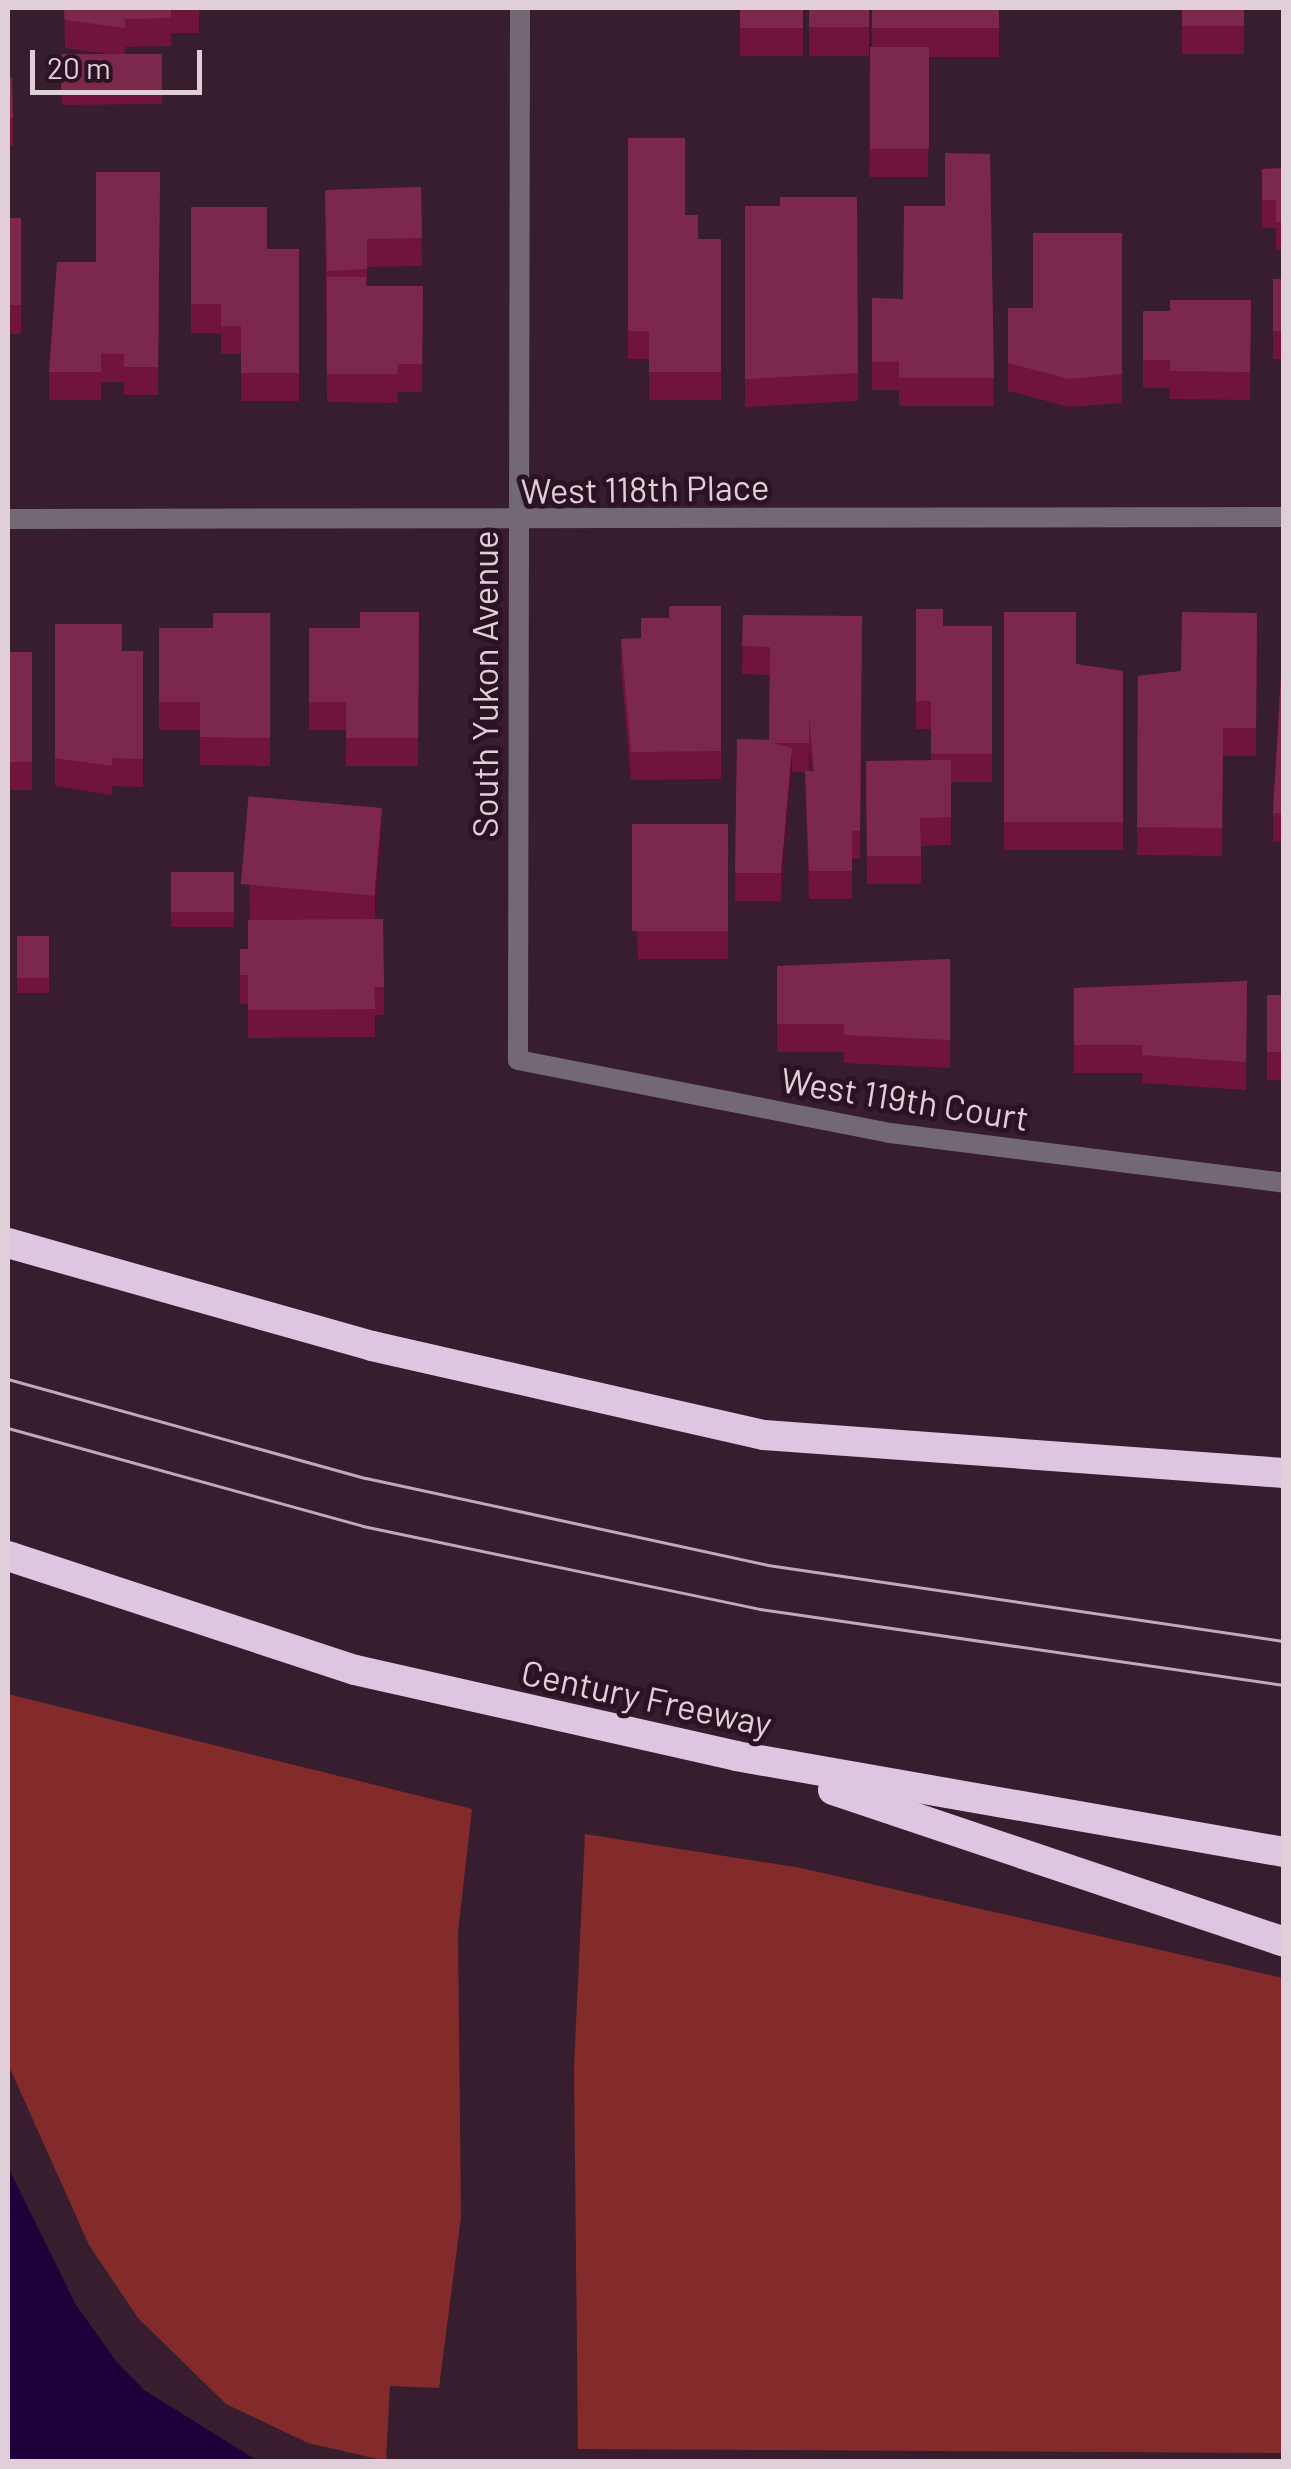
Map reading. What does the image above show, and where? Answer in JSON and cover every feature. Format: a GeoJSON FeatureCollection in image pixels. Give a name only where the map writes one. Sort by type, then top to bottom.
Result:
{"type":"FeatureCollection","features":[{"type":"Feature","properties":{"kind":"highway"},"geometry":{"type":"LineString","coordinates":[[8,1243],[372,1346],[764,1435],[1284,1473]]}},
{"type":"Feature","properties":{"kind":"highway","name":"Century Freeway"},"geometry":{"type":"LineString","coordinates":[[8,1556],[354,1670],[736,1756],[1284,1852]]}},
{"type":"Feature","properties":{"kind":"highway"},"geometry":{"type":"LineString","coordinates":[[736,1756],[1284,1942]]}},
{"type":"Feature","properties":{"kind":"street","name":"South Yukon Avenue"},"geometry":{"type":"LineString","coordinates":[[518,1060],[516,522],[520,8]]}},
{"type":"Feature","properties":{"kind":"street","name":"West 118th Place"},"geometry":{"type":"LineString","coordinates":[[8,520],[516,522],[1284,517]]}},
{"type":"Feature","properties":{"kind":"street","name":"West 119th Court"},"geometry":{"type":"LineString","coordinates":[[518,1060],[890,1133],[1284,1183]]}},
{"type":"Feature","properties":{"kind":"shaded area"},"geometry":{"type":"Polygon","coordinates":[[[8,1694],[472,1809],[458,1932],[461,2217],[439,2388],[390,2386],[386,2461],[308,2443],[226,2404],[138,2318],[89,2245],[8,2064],[8,1694]]]}},
{"type":"Feature","properties":{"kind":"shaded area"},"geometry":{"type":"Polygon","coordinates":[[[585,1834],[801,1868],[1283,1978],[1283,2453],[578,2449],[574,2066],[585,1834]]]}},
{"type":"Feature","properties":{"kind":"shaded area"},"geometry":{"type":"Polygon","coordinates":[[[8,2167],[76,2305],[116,2361],[144,2390],[258,2461],[8,2461],[8,2167]]]}},
{"type":"Feature","properties":{"kind":"building"},"geometry":{"type":"Polygon","coordinates":[[[64,8],[171,8],[171,18],[125,19],[125,28],[65,20],[64,8]]]}},
{"type":"Feature","properties":{"kind":"building"},"geometry":{"type":"Polygon","coordinates":[[[740,8],[803,8],[803,28],[740,28],[740,8]]]}},
{"type":"Feature","properties":{"kind":"building"},"geometry":{"type":"Polygon","coordinates":[[[809,8],[869,8],[869,27],[809,27],[809,8]]]}},
{"type":"Feature","properties":{"kind":"building"},"geometry":{"type":"Polygon","coordinates":[[[872,8],[999,8],[999,28],[872,28],[872,8]]]}},
{"type":"Feature","properties":{"kind":"building"},"geometry":{"type":"Polygon","coordinates":[[[1182,8],[1244,8],[1244,26],[1182,26],[1182,8]]]}},
{"type":"Feature","properties":{"kind":"building"},"geometry":{"type":"Polygon","coordinates":[[[870,47],[929,47],[929,149],[870,149],[870,47]]]}},
{"type":"Feature","properties":{"kind":"building"},"geometry":{"type":"Polygon","coordinates":[[[61,54],[162,54],[162,91],[61,91],[61,54]]]}},
{"type":"Feature","properties":{"kind":"building"},"geometry":{"type":"Polygon","coordinates":[[[12,77],[13,118],[8,118],[8,78],[12,77]]]}},
{"type":"Feature","properties":{"kind":"building"},"geometry":{"type":"Polygon","coordinates":[[[628,138],[685,138],[685,215],[698,215],[698,239],[721,239],[721,372],[649,372],[649,331],[628,331],[628,138]]]}},
{"type":"Feature","properties":{"kind":"building"},"geometry":{"type":"Polygon","coordinates":[[[945,153],[990,154],[994,378],[899,378],[899,362],[872,362],[872,298],[903,299],[904,206],[945,206],[945,153]]]}},
{"type":"Feature","properties":{"kind":"building"},"geometry":{"type":"Polygon","coordinates":[[[1284,168],[1284,222],[1276,222],[1276,200],[1262,200],[1262,169],[1284,168]]]}},
{"type":"Feature","properties":{"kind":"building"},"geometry":{"type":"Polygon","coordinates":[[[96,172],[160,172],[158,367],[124,367],[124,354],[101,354],[101,372],[49,372],[57,262],[96,262],[96,172]]]}},
{"type":"Feature","properties":{"kind":"building"},"geometry":{"type":"Polygon","coordinates":[[[421,187],[422,238],[367,239],[367,269],[327,271],[325,190],[421,187]]]}},
{"type":"Feature","properties":{"kind":"building"},"geometry":{"type":"Polygon","coordinates":[[[780,197],[857,197],[858,373],[745,379],[745,206],[780,206],[780,197]]]}},
{"type":"Feature","properties":{"kind":"building"},"geometry":{"type":"Polygon","coordinates":[[[191,207],[267,207],[267,249],[299,249],[299,373],[241,373],[241,326],[221,326],[221,304],[191,304],[191,207]]]}},
{"type":"Feature","properties":{"kind":"building"},"geometry":{"type":"Polygon","coordinates":[[[8,218],[21,218],[21,305],[8,305],[8,218]]]}},
{"type":"Feature","properties":{"kind":"building"},"geometry":{"type":"Polygon","coordinates":[[[1033,233],[1122,233],[1122,374],[1069,379],[1008,363],[1008,308],[1033,308],[1033,233]]]}},
{"type":"Feature","properties":{"kind":"building"},"geometry":{"type":"Polygon","coordinates":[[[327,277],[366,277],[366,286],[423,286],[422,364],[398,364],[397,374],[327,374],[327,277]]]}},
{"type":"Feature","properties":{"kind":"building"},"geometry":{"type":"Polygon","coordinates":[[[1273,279],[1284,279],[1284,331],[1273,331],[1273,279]]]}},
{"type":"Feature","properties":{"kind":"building"},"geometry":{"type":"Polygon","coordinates":[[[1170,300],[1251,300],[1250,372],[1170,371],[1170,360],[1143,360],[1143,311],[1170,311],[1170,300]]]}},
{"type":"Feature","properties":{"kind":"building"},"geometry":{"type":"Polygon","coordinates":[[[669,606],[721,606],[721,751],[631,752],[621,639],[641,638],[641,618],[669,618],[669,606]]]}},
{"type":"Feature","properties":{"kind":"building"},"geometry":{"type":"Polygon","coordinates":[[[916,609],[943,609],[943,626],[992,626],[992,754],[931,754],[931,701],[916,701],[916,609]]]}},
{"type":"Feature","properties":{"kind":"building"},"geometry":{"type":"Polygon","coordinates":[[[360,612],[419,612],[418,738],[346,738],[346,702],[309,702],[309,628],[360,628],[360,612]]]}},
{"type":"Feature","properties":{"kind":"building"},"geometry":{"type":"Polygon","coordinates":[[[1004,612],[1076,612],[1076,664],[1123,671],[1123,822],[1004,822],[1004,612]]]}},
{"type":"Feature","properties":{"kind":"building"},"geometry":{"type":"Polygon","coordinates":[[[1182,612],[1257,613],[1256,728],[1223,728],[1222,828],[1137,827],[1138,676],[1181,671],[1182,612]]]}},
{"type":"Feature","properties":{"kind":"building"},"geometry":{"type":"Polygon","coordinates":[[[213,613],[270,613],[270,738],[200,737],[200,702],[159,702],[159,628],[213,628],[213,613]]]}},
{"type":"Feature","properties":{"kind":"building"},"geometry":{"type":"Polygon","coordinates":[[[743,615],[862,616],[860,831],[852,831],[852,871],[809,871],[805,771],[814,771],[809,715],[809,743],[772,743],[792,748],[781,873],[735,873],[737,739],[769,740],[770,647],[742,646],[743,615]]]}},
{"type":"Feature","properties":{"kind":"building"},"geometry":{"type":"Polygon","coordinates":[[[1284,623],[1284,814],[1273,813],[1284,623]]]}},
{"type":"Feature","properties":{"kind":"building"},"geometry":{"type":"Polygon","coordinates":[[[55,624],[122,624],[122,651],[143,651],[143,759],[112,758],[112,766],[55,758],[55,624]]]}},
{"type":"Feature","properties":{"kind":"building"},"geometry":{"type":"Polygon","coordinates":[[[8,652],[32,652],[32,762],[8,762],[8,652]]]}},
{"type":"Feature","properties":{"kind":"building"},"geometry":{"type":"Polygon","coordinates":[[[951,760],[951,817],[920,818],[921,856],[867,856],[866,761],[951,760]]]}},
{"type":"Feature","properties":{"kind":"building"},"geometry":{"type":"Polygon","coordinates":[[[249,796],[382,808],[374,896],[241,884],[249,796]]]}},
{"type":"Feature","properties":{"kind":"building"},"geometry":{"type":"Polygon","coordinates":[[[632,824],[728,824],[728,931],[632,931],[632,824]]]}},
{"type":"Feature","properties":{"kind":"building"},"geometry":{"type":"Polygon","coordinates":[[[171,872],[234,872],[234,912],[171,912],[171,872]]]}},
{"type":"Feature","properties":{"kind":"building"},"geometry":{"type":"Polygon","coordinates":[[[383,919],[384,987],[374,987],[375,1009],[248,1010],[248,975],[240,975],[240,949],[248,949],[248,920],[383,919]]]}},
{"type":"Feature","properties":{"kind":"building"},"geometry":{"type":"Polygon","coordinates":[[[17,936],[49,936],[49,978],[17,978],[17,936]]]}},
{"type":"Feature","properties":{"kind":"building"},"geometry":{"type":"Polygon","coordinates":[[[950,959],[950,1040],[844,1035],[844,1024],[777,1024],[777,966],[950,959]]]}},
{"type":"Feature","properties":{"kind":"building"},"geometry":{"type":"Polygon","coordinates":[[[1247,981],[1246,1062],[1142,1055],[1142,1045],[1074,1045],[1074,988],[1247,981]]]}},
{"type":"Feature","properties":{"kind":"building"},"geometry":{"type":"Polygon","coordinates":[[[1267,995],[1284,995],[1284,1052],[1267,1052],[1267,995]]]}},
{"type":"Feature","properties":{"kind":"tram line"},"geometry":{"type":"LineString","coordinates":[[8,1379],[366,1478],[768,1565],[1284,1641]]}},
{"type":"Feature","properties":{"kind":"tram line"},"geometry":{"type":"LineString","coordinates":[[8,1428],[363,1526],[760,1609],[1284,1685]]}}]}
